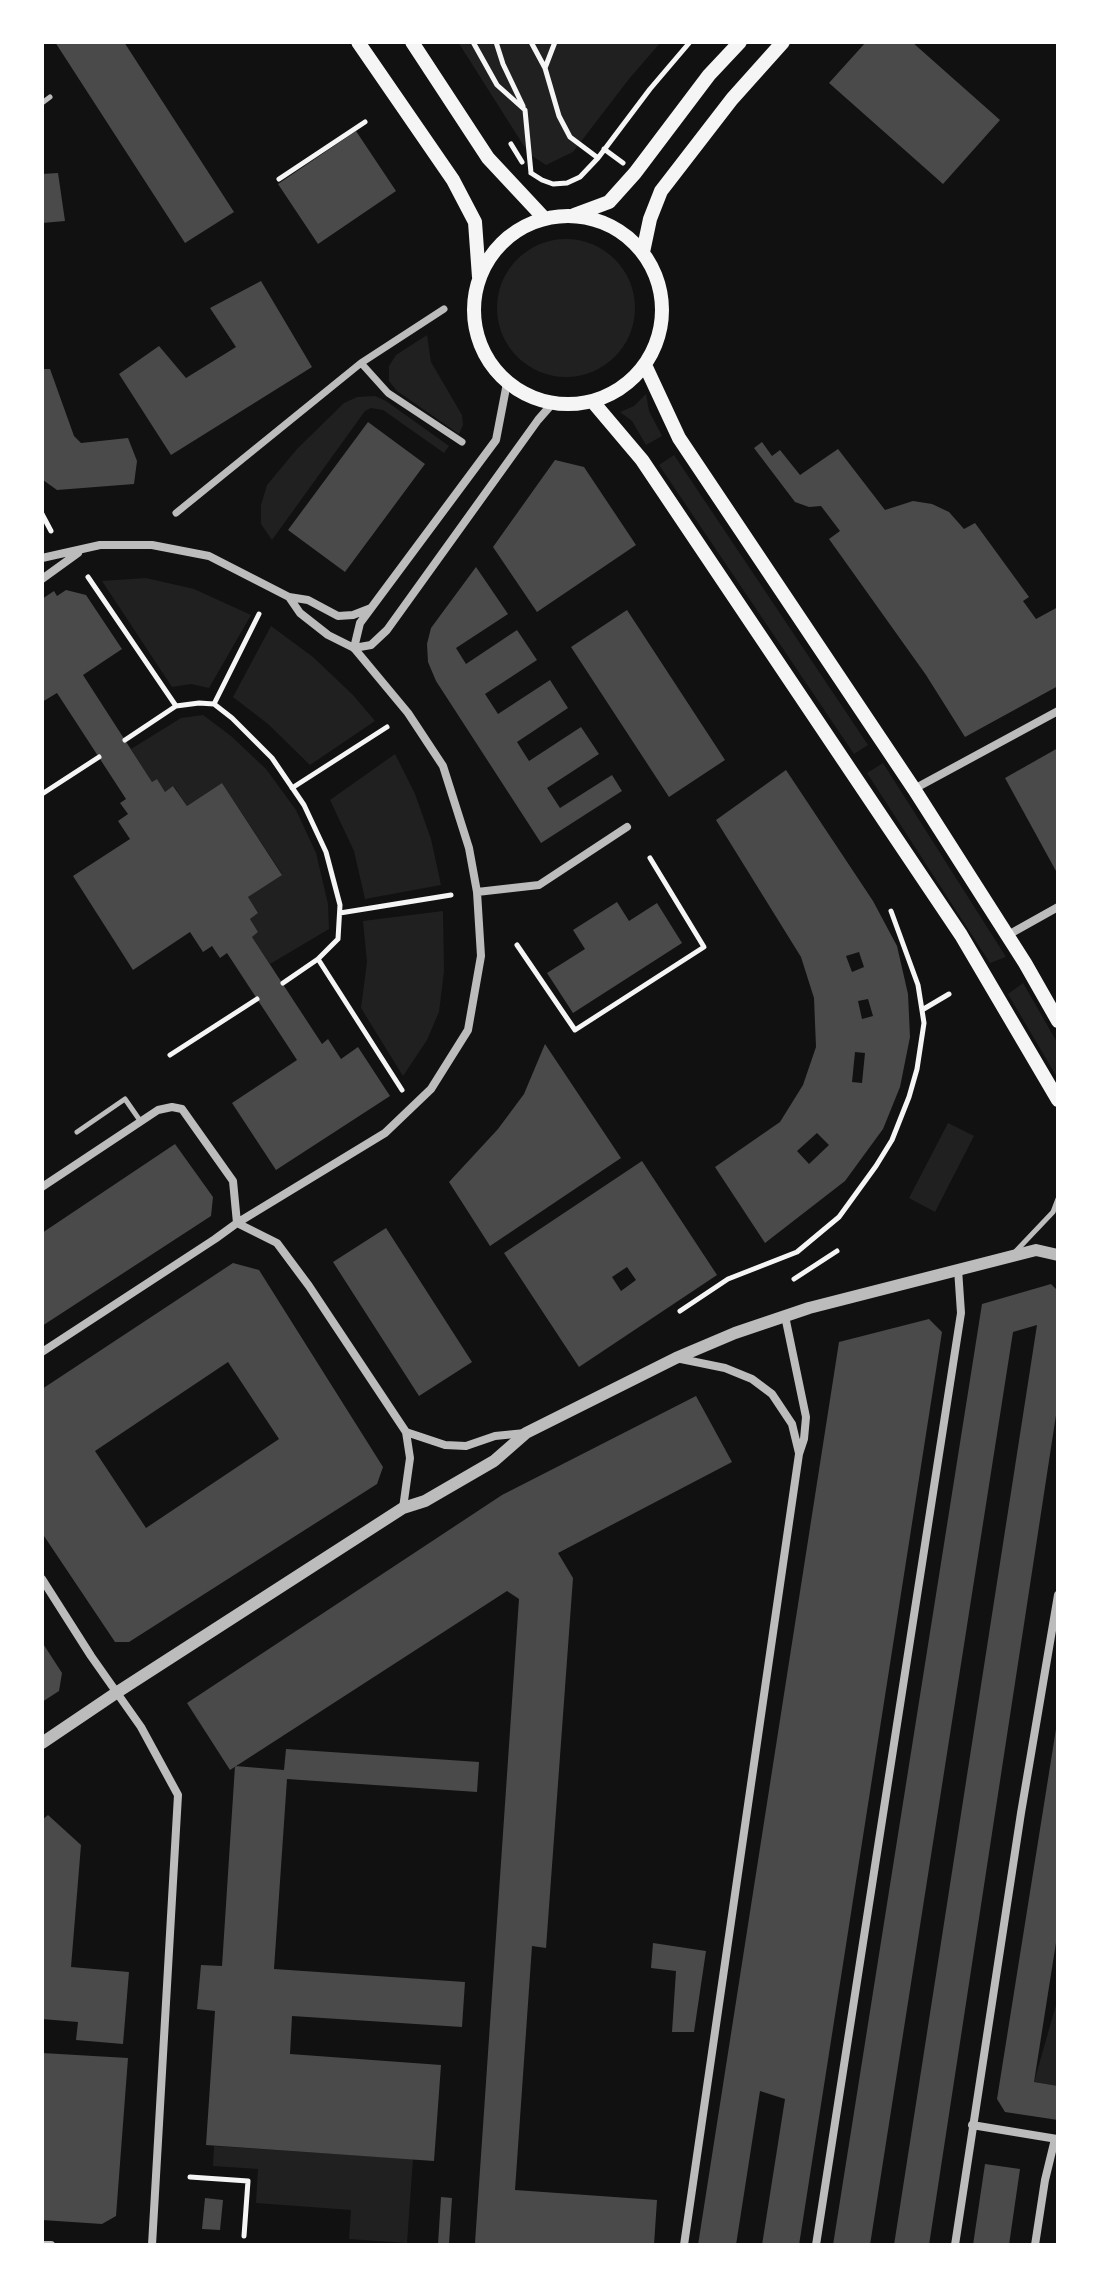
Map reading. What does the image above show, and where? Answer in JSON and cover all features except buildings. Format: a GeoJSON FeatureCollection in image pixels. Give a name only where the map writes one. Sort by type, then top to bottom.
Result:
{"type":"FeatureCollection","features":[{"type":"Feature","properties":{"kind":"main road"},"geometry":{"type":"LineString","coordinates":[[358,42],[453,180],[475,222],[479,277],[473,306],[476,335],[488,361],[507,383],[528,397],[552,404],[593,402],[622,388],[645,365],[656,344],[662,321],[662,296],[655,273],[643,252],[614,227],[574,215]]}},
{"type":"Feature","properties":{"kind":"main road"},"geometry":{"type":"LineString","coordinates":[[412,42],[488,158],[544,218]]}},
{"type":"Feature","properties":{"kind":"main road"},"geometry":{"type":"LineString","coordinates":[[479,277],[494,251],[516,230],[544,218],[574,215],[609,202],[635,173],[709,75],[740,42]]}},
{"type":"Feature","properties":{"kind":"main road"},"geometry":{"type":"LineString","coordinates":[[643,252],[650,219],[661,191],[732,99],[783,42]]}},
{"type":"Feature","properties":{"kind":"main road"},"geometry":{"type":"LineString","coordinates":[[645,365],[679,438],[914,789],[1008,935],[1058,1021]]}},
{"type":"Feature","properties":{"kind":"main road"},"geometry":{"type":"LineString","coordinates":[[593,402],[642,460],[961,935],[1058,1100]]}},
{"type":"Feature","properties":{"kind":"street"},"geometry":{"type":"LineString","coordinates":[[176,513],[361,363],[444,309]]}},
{"type":"Feature","properties":{"kind":"street"},"geometry":{"type":"LineString","coordinates":[[361,363],[388,393],[462,442]]}},
{"type":"Feature","properties":{"kind":"street"},"geometry":{"type":"LineString","coordinates":[[354,648],[360,623],[496,440],[507,383]]}},
{"type":"Feature","properties":{"kind":"street"},"geometry":{"type":"LineString","coordinates":[[354,648],[371,645],[387,630],[552,404]]}},
{"type":"Feature","properties":{"kind":"street"},"geometry":{"type":"LineString","coordinates":[[42,558],[100,545],[152,545],[209,556],[289,597],[308,600],[338,616],[353,615],[371,608]]}},
{"type":"Feature","properties":{"kind":"street"},"geometry":{"type":"LineString","coordinates":[[42,579],[81,550]]}},
{"type":"Feature","properties":{"kind":"street"},"geometry":{"type":"LineString","coordinates":[[42,1352],[237,1223],[385,1133],[431,1089],[468,1030],[481,956],[477,892],[469,848],[443,766],[408,713],[354,648],[318,628],[300,613],[289,597]]}},
{"type":"Feature","properties":{"kind":"street"},"geometry":{"type":"LineString","coordinates":[[914,789],[1058,711]]}},
{"type":"Feature","properties":{"kind":"street"},"geometry":{"type":"LineString","coordinates":[[477,892],[539,885],[627,827]]}},
{"type":"Feature","properties":{"kind":"street"},"geometry":{"type":"LineString","coordinates":[[1008,935],[1058,907]]}},
{"type":"Feature","properties":{"kind":"street"},"geometry":{"type":"LineString","coordinates":[[42,1187],[158,1110],[172,1107],[182,1109],[233,1181],[237,1223]]}},
{"type":"Feature","properties":{"kind":"street"},"geometry":{"type":"LineString","coordinates":[[237,1223],[277,1243],[406,1432],[410,1458],[403,1508]]}},
{"type":"Feature","properties":{"kind":"street"},"geometry":{"type":"LineString","coordinates":[[42,1743],[403,1508],[425,1501],[494,1461],[526,1433],[676,1358],[785,1316],[958,1269],[1036,1250],[1058,1255]]}},
{"type":"Feature","properties":{"kind":"street"},"geometry":{"type":"LineString","coordinates":[[816,2245],[961,1313],[958,1269]]}},
{"type":"Feature","properties":{"kind":"street"},"geometry":{"type":"LineString","coordinates":[[684,2245],[799,1454],[804,1439],[806,1417],[785,1316]]}},
{"type":"Feature","properties":{"kind":"street"},"geometry":{"type":"LineString","coordinates":[[676,1358],[725,1368],[752,1379],[772,1394],[792,1424],[799,1454]]}},
{"type":"Feature","properties":{"kind":"street"},"geometry":{"type":"LineString","coordinates":[[406,1432],[445,1445],[466,1446],[495,1436],[526,1433]]}},
{"type":"Feature","properties":{"kind":"street"},"geometry":{"type":"LineString","coordinates":[[42,1579],[141,1727],[178,1795],[152,2245]]}},
{"type":"Feature","properties":{"kind":"street"},"geometry":{"type":"LineString","coordinates":[[955,2245],[1058,1595]]}},
{"type":"Feature","properties":{"kind":"street"},"geometry":{"type":"LineString","coordinates":[[972,2125],[1057,2139],[1045,2180],[1035,2245]]}},
{"type":"Feature","properties":{"kind":"street"},"geometry":{"type":"LineString","coordinates":[[42,2245],[51,2245]]}},
{"type":"Feature","properties":{"kind":"lane"},"geometry":{"type":"LineString","coordinates":[[42,103],[50,97]]}},
{"type":"Feature","properties":{"kind":"lane"},"geometry":{"type":"LineString","coordinates":[[77,1132],[125,1099],[141,1122]]}},
{"type":"Feature","properties":{"kind":"lane"},"geometry":{"type":"LineString","coordinates":[[1011,1256],[1053,1212],[1058,1199]]}},
{"type":"Feature","properties":{"kind":"path"},"geometry":{"type":"LineString","coordinates":[[473,42],[497,85],[525,110]]}},
{"type":"Feature","properties":{"kind":"path"},"geometry":{"type":"LineString","coordinates":[[496,42],[525,110],[532,174]]}},
{"type":"Feature","properties":{"kind":"path"},"geometry":{"type":"LineString","coordinates":[[545,68],[555,42]]}},
{"type":"Feature","properties":{"kind":"path"},"geometry":{"type":"LineString","coordinates":[[511,144],[532,174],[542,180],[553,184],[567,183],[580,177],[690,42]]}},
{"type":"Feature","properties":{"kind":"path"},"geometry":{"type":"LineString","coordinates":[[531,43],[545,68],[559,116],[570,137],[598,158]]}},
{"type":"Feature","properties":{"kind":"path"},"geometry":{"type":"LineString","coordinates":[[279,179],[365,122]]}},
{"type":"Feature","properties":{"kind":"path"},"geometry":{"type":"LineString","coordinates":[[42,514],[51,531]]}},
{"type":"Feature","properties":{"kind":"path"},"geometry":{"type":"LineString","coordinates":[[88,577],[176,706]]}},
{"type":"Feature","properties":{"kind":"path"},"geometry":{"type":"LineString","coordinates":[[214,704],[259,614]]}},
{"type":"Feature","properties":{"kind":"path"},"geometry":{"type":"LineString","coordinates":[[125,740],[176,706],[214,704],[272,758],[304,805],[326,852],[340,905],[338,939],[318,959],[283,983]]}},
{"type":"Feature","properties":{"kind":"path"},"geometry":{"type":"LineString","coordinates":[[292,788],[387,727]]}},
{"type":"Feature","properties":{"kind":"path"},"geometry":{"type":"LineString","coordinates":[[42,794],[99,757]]}},
{"type":"Feature","properties":{"kind":"path"},"geometry":{"type":"LineString","coordinates":[[517,945],[575,1030],[704,947],[650,858]]}},
{"type":"Feature","properties":{"kind":"path"},"geometry":{"type":"LineString","coordinates":[[340,913],[451,895]]}},
{"type":"Feature","properties":{"kind":"path"},"geometry":{"type":"LineString","coordinates":[[680,1311],[728,1279],[797,1252],[839,1217],[892,1140],[917,1069],[924,1023],[918,985],[891,911]]}},
{"type":"Feature","properties":{"kind":"path"},"geometry":{"type":"LineString","coordinates":[[318,959],[402,1090]]}},
{"type":"Feature","properties":{"kind":"path"},"geometry":{"type":"LineString","coordinates":[[922,1010],[949,994]]}},
{"type":"Feature","properties":{"kind":"path"},"geometry":{"type":"LineString","coordinates":[[170,1055],[257,999]]}},
{"type":"Feature","properties":{"kind":"path"},"geometry":{"type":"LineString","coordinates":[[794,1279],[837,1251]]}},
{"type":"Feature","properties":{"kind":"path"},"geometry":{"type":"LineString","coordinates":[[190,2177],[248,2181],[244,2236]]}},
{"type":"Feature","properties":{"kind":"shaded area"},"geometry":{"type":"Polygon","coordinates":[[[458,42],[661,42],[573,152],[546,165],[529,154],[458,42]]]}},
{"type":"Feature","properties":{"kind":"shaded area"},"geometry":{"type":"Polygon","coordinates":[[[566,239],[592,244],[615,259],[630,282],[635,308],[630,334],[615,357],[592,372],[566,377],[540,372],[517,357],[502,334],[497,308],[502,282],[517,259],[540,244],[566,239]]]}},
{"type":"Feature","properties":{"kind":"shaded area"},"geometry":{"type":"Polygon","coordinates":[[[427,335],[431,362],[462,415],[463,425],[459,434],[397,391],[389,381],[389,366],[396,355],[427,335]]]}},
{"type":"Feature","properties":{"kind":"shaded area"},"geometry":{"type":"Polygon","coordinates":[[[646,394],[649,411],[662,436],[646,445],[632,421],[620,412],[634,406],[646,394]]]}},
{"type":"Feature","properties":{"kind":"shaded area"},"geometry":{"type":"Polygon","coordinates":[[[375,396],[449,446],[444,453],[383,410],[371,408],[365,411],[272,540],[261,524],[261,505],[267,485],[297,449],[344,403],[357,397],[375,396]]]}},
{"type":"Feature","properties":{"kind":"shaded area"},"geometry":{"type":"Polygon","coordinates":[[[674,455],[868,745],[854,754],[659,465],[674,455]]]}},
{"type":"Feature","properties":{"kind":"shaded area"},"geometry":{"type":"Polygon","coordinates":[[[146,578],[194,589],[251,615],[209,688],[191,684],[172,687],[102,581],[146,578]]]}},
{"type":"Feature","properties":{"kind":"shaded area"},"geometry":{"type":"Polygon","coordinates":[[[271,626],[313,657],[375,721],[310,765],[268,724],[233,697],[271,626]]]}},
{"type":"Feature","properties":{"kind":"shaded area"},"geometry":{"type":"Polygon","coordinates":[[[203,715],[266,769],[296,810],[316,853],[328,904],[329,929],[270,964],[252,937],[258,932],[250,919],[258,913],[248,897],[282,874],[222,783],[187,806],[174,786],[165,792],[157,779],[152,782],[131,749],[181,718],[203,715]]]}},
{"type":"Feature","properties":{"kind":"shaded area"},"geometry":{"type":"Polygon","coordinates":[[[395,754],[415,794],[431,839],[441,885],[365,899],[354,851],[330,800],[395,754]]]}},
{"type":"Feature","properties":{"kind":"shaded area"},"geometry":{"type":"Polygon","coordinates":[[[883,763],[1006,957],[990,963],[867,773],[883,763]]]}},
{"type":"Feature","properties":{"kind":"shaded area"},"geometry":{"type":"Polygon","coordinates":[[[443,911],[444,971],[439,1012],[427,1040],[403,1076],[361,1008],[367,962],[363,921],[443,911]]]}},
{"type":"Feature","properties":{"kind":"shaded area"},"geometry":{"type":"Polygon","coordinates":[[[1023,983],[1058,1044],[1058,1079],[1008,994],[1023,983]]]}},
{"type":"Feature","properties":{"kind":"shaded area"},"geometry":{"type":"Polygon","coordinates":[[[948,1123],[974,1136],[935,1212],[909,1198],[948,1123]]]}},
{"type":"Feature","properties":{"kind":"shaded area"},"geometry":{"type":"Polygon","coordinates":[[[1058,1998],[1058,2086],[1034,2082],[1058,1998]]]}},
{"type":"Feature","properties":{"kind":"shaded area"},"geometry":{"type":"Polygon","coordinates":[[[214,2146],[413,2159],[407,2243],[349,2239],[351,2210],[256,2203],[258,2169],[213,2166],[214,2146]]]}}]}
